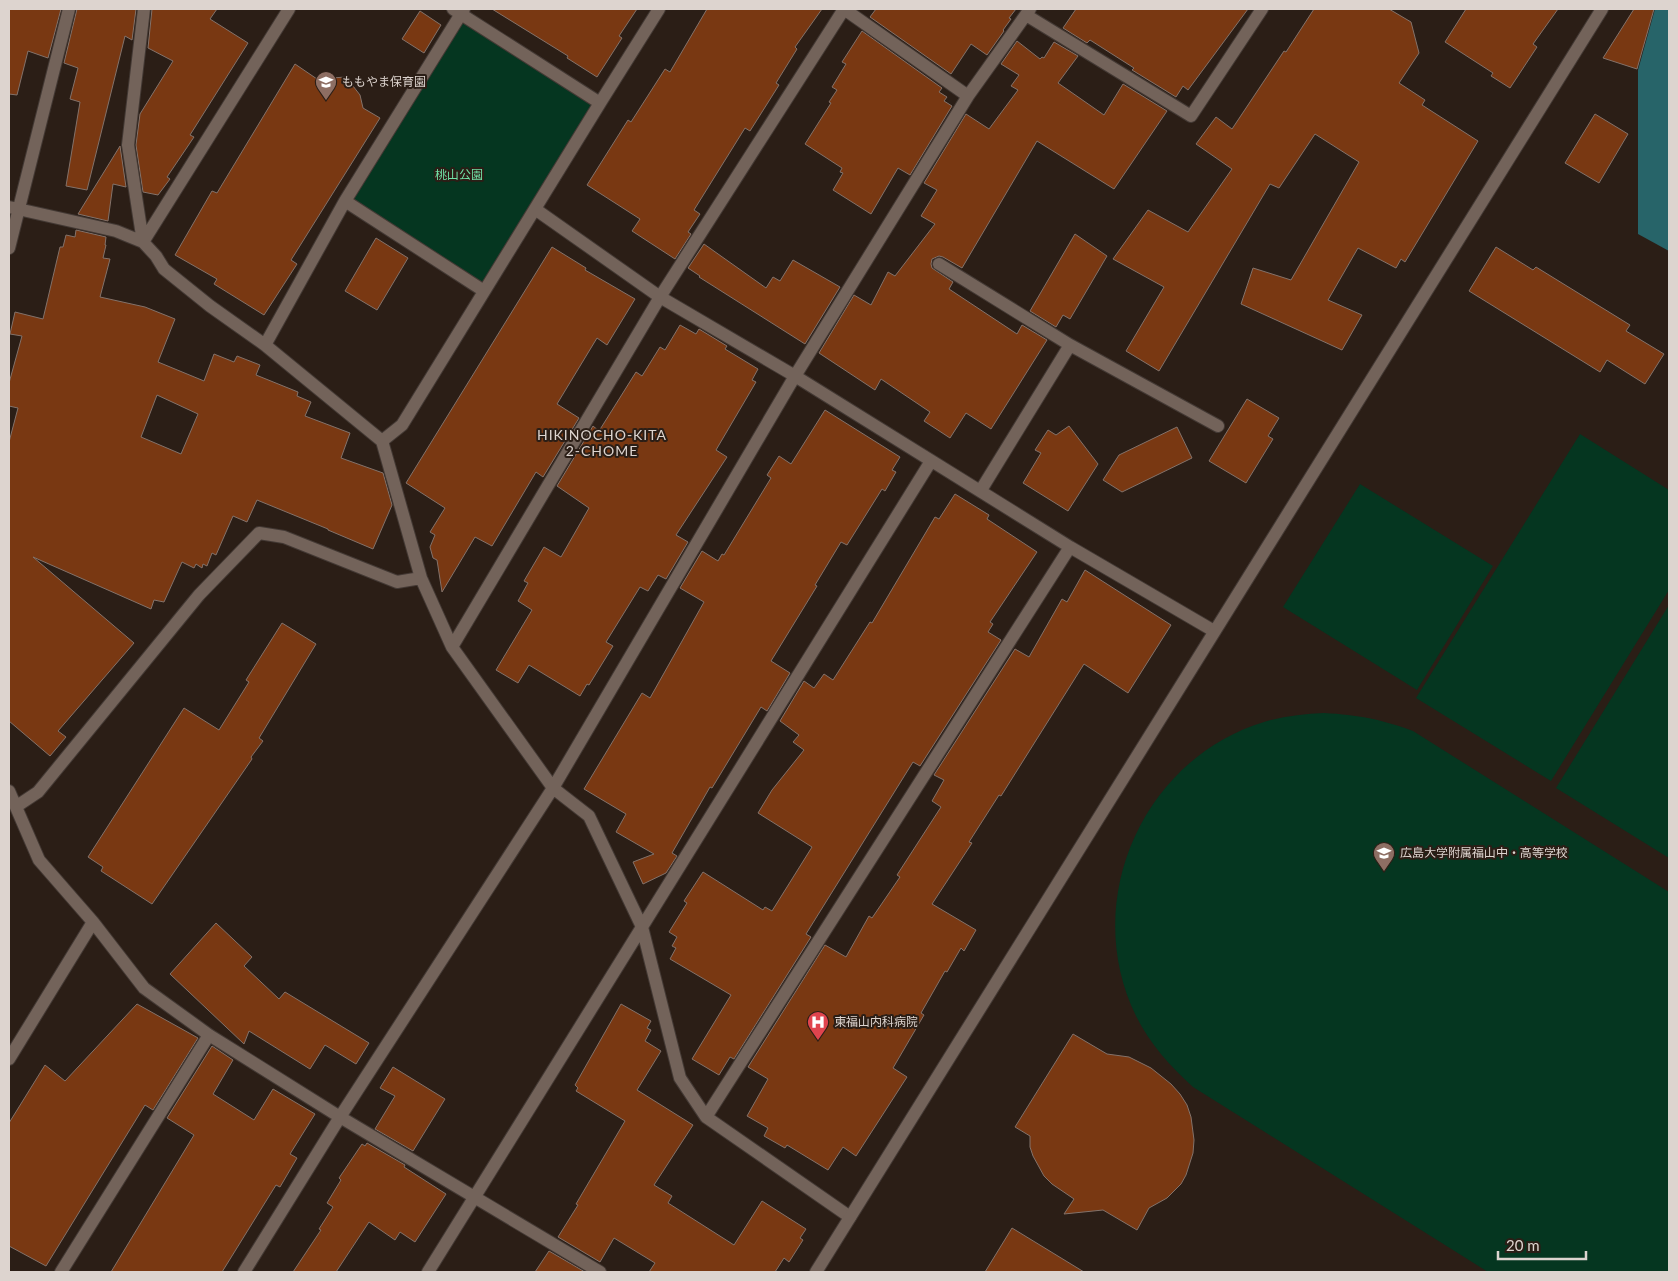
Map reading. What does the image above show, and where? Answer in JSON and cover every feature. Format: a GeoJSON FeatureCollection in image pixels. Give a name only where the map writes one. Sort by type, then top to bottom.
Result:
{"type":"FeatureCollection","features":[{"type":"Feature","properties":{"kind":"street"},"geometry":{"type":"LineString","coordinates":[[9,248],[13,209],[69,9]]}},
{"type":"Feature","properties":{"kind":"street"},"geometry":{"type":"LineString","coordinates":[[142,242],[128,145],[144,9]]}},
{"type":"Feature","properties":{"kind":"street"},"geometry":{"type":"LineString","coordinates":[[142,242],[289,9]]}},
{"type":"Feature","properties":{"kind":"street"},"geometry":{"type":"LineString","coordinates":[[382,441],[402,425],[659,9]]}},
{"type":"Feature","properties":{"kind":"street"},"geometry":{"type":"LineString","coordinates":[[452,647],[660,297],[844,9],[968,96]]}},
{"type":"Feature","properties":{"kind":"street"},"geometry":{"type":"LineString","coordinates":[[244,1272],[340,1117],[553,788],[794,376],[968,96],[1028,12],[1191,116],[1262,9]]}},
{"type":"Feature","properties":{"kind":"street"},"geometry":{"type":"LineString","coordinates":[[816,1272],[1602,9]]}},
{"type":"Feature","properties":{"kind":"street"},"geometry":{"type":"LineString","coordinates":[[265,345],[345,200],[459,10],[600,103]]}},
{"type":"Feature","properties":{"kind":"street"},"geometry":{"type":"LineString","coordinates":[[345,200],[484,291]]}},
{"type":"Feature","properties":{"kind":"street"},"geometry":{"type":"LineString","coordinates":[[13,209],[116,231],[142,242],[156,256],[164,269],[210,306],[265,345],[382,441],[420,578],[452,647],[553,788],[589,816],[642,927],[680,1078],[706,1117],[850,1217]]}},
{"type":"Feature","properties":{"kind":"street"},"geometry":{"type":"LineString","coordinates":[[535,209],[660,297],[981,490],[1070,547],[1214,631]]}},
{"type":"Feature","properties":{"kind":"street"},"geometry":{"type":"LineString","coordinates":[[939,264],[1070,344],[1218,426]]}},
{"type":"Feature","properties":{"kind":"street"},"geometry":{"type":"LineString","coordinates":[[981,490],[1070,344]]}},
{"type":"Feature","properties":{"kind":"street"},"geometry":{"type":"LineString","coordinates":[[428,1272],[931,461]]}},
{"type":"Feature","properties":{"kind":"street"},"geometry":{"type":"LineString","coordinates":[[17,806],[38,792],[200,596],[259,534],[284,537],[397,582],[420,578]]}},
{"type":"Feature","properties":{"kind":"street"},"geometry":{"type":"LineString","coordinates":[[706,1117],[1070,547]]}},
{"type":"Feature","properties":{"kind":"street"},"geometry":{"type":"LineString","coordinates":[[9,790],[39,860],[92,922],[144,988],[209,1034],[340,1117],[600,1272]]}},
{"type":"Feature","properties":{"kind":"street"},"geometry":{"type":"LineString","coordinates":[[9,1059],[92,922]]}},
{"type":"Feature","properties":{"kind":"street"},"geometry":{"type":"LineString","coordinates":[[61,1272],[209,1034]]}},
{"type":"Feature","properties":{"kind":"green space","name":"桃山公園"},"geometry":{"type":"Polygon","coordinates":[[[462,18],[596,105],[484,287],[349,199],[462,18]]]}},
{"type":"Feature","properties":{"kind":"green space"},"geometry":{"type":"Polygon","coordinates":[[[1580,434],[1669,490],[1669,590],[1551,781],[1416,698],[1580,434]]]}},
{"type":"Feature","properties":{"kind":"green space"},"geometry":{"type":"Polygon","coordinates":[[[1360,484],[1493,566],[1417,690],[1283,607],[1360,484]]]}},
{"type":"Feature","properties":{"kind":"green space"},"geometry":{"type":"Polygon","coordinates":[[[1669,605],[1669,858],[1556,788],[1669,605]]]}},
{"type":"Feature","properties":{"kind":"green space"},"geometry":{"type":"Polygon","coordinates":[[[1324,713],[1369,718],[1413,731],[1669,892],[1669,1272],[1488,1272],[1193,1087],[1161,1054],[1148,1036],[1136,1016],[1120,972],[1115,927],[1120,883],[1133,840],[1155,801],[1185,768],[1221,741],[1264,722],[1324,713]]]}},
{"type":"Feature","properties":{"kind":"water"},"geometry":{"type":"Polygon","coordinates":[[[1655,9],[1669,9],[1669,251],[1638,234],[1638,70],[1655,9]]]}},
{"type":"Feature","properties":{"kind":"building"},"geometry":{"type":"Polygon","coordinates":[[[9,9],[61,9],[48,58],[28,51],[17,95],[9,94],[9,9]]]}},
{"type":"Feature","properties":{"kind":"building"},"geometry":{"type":"Polygon","coordinates":[[[77,9],[136,9],[132,40],[125,36],[87,190],[66,186],[80,102],[70,99],[78,68],[64,63],[77,9]]]}},
{"type":"Feature","properties":{"kind":"building"},"geometry":{"type":"Polygon","coordinates":[[[152,9],[217,9],[210,19],[248,43],[190,135],[194,137],[167,177],[170,179],[158,195],[143,192],[136,145],[140,114],[173,61],[148,48],[152,9]]]}},
{"type":"Feature","properties":{"kind":"building"},"geometry":{"type":"Polygon","coordinates":[[[492,9],[637,9],[619,36],[622,38],[597,77],[567,58],[568,56],[492,9]]]}},
{"type":"Feature","properties":{"kind":"building"},"geometry":{"type":"Polygon","coordinates":[[[707,9],[822,9],[795,47],[797,49],[776,83],[779,85],[750,131],[745,128],[694,210],[700,214],[688,232],[691,234],[675,259],[632,231],[640,219],[587,185],[628,120],[631,122],[665,69],[670,72],[707,9]]]}},
{"type":"Feature","properties":{"kind":"building"},"geometry":{"type":"Polygon","coordinates":[[[876,9],[1016,9],[1009,18],[1011,19],[1004,31],[987,55],[971,44],[951,74],[870,17],[876,9]]]}},
{"type":"Feature","properties":{"kind":"building"},"geometry":{"type":"Polygon","coordinates":[[[1076,9],[1248,9],[1188,90],[1183,86],[1176,97],[1132,70],[1134,68],[1090,40],[1087,43],[1063,28],[1076,9]]]}},
{"type":"Feature","properties":{"kind":"building"},"geometry":{"type":"Polygon","coordinates":[[[1314,9],[1389,9],[1411,22],[1419,53],[1399,83],[1425,100],[1422,105],[1478,141],[1405,262],[1401,259],[1396,268],[1358,248],[1328,300],[1362,315],[1342,350],[1241,304],[1253,268],[1291,280],[1359,162],[1315,134],[1279,188],[1270,184],[1159,371],[1126,351],[1164,287],[1113,259],[1148,210],[1188,232],[1232,169],[1196,144],[1216,117],[1232,129],[1314,9]]]}},
{"type":"Feature","properties":{"kind":"building"},"geometry":{"type":"Polygon","coordinates":[[[1466,9],[1558,9],[1533,44],[1537,47],[1510,88],[1491,76],[1493,73],[1445,42],[1466,9]]]}},
{"type":"Feature","properties":{"kind":"building"},"geometry":{"type":"Polygon","coordinates":[[[1634,9],[1654,9],[1637,69],[1603,58],[1634,9]]]}},
{"type":"Feature","properties":{"kind":"building"},"geometry":{"type":"Polygon","coordinates":[[[420,11],[441,25],[424,53],[402,39],[420,11]]]}},
{"type":"Feature","properties":{"kind":"building"},"geometry":{"type":"Polygon","coordinates":[[[862,31],[942,88],[939,92],[947,97],[944,101],[952,106],[910,175],[898,168],[871,214],[833,190],[843,173],[840,172],[842,168],[805,144],[831,103],[829,102],[837,90],[832,87],[846,64],[842,62],[862,31]]]}},
{"type":"Feature","properties":{"kind":"building"},"geometry":{"type":"Polygon","coordinates":[[[1017,41],[1040,59],[1044,58],[1054,42],[1078,56],[1058,83],[1104,115],[1123,84],[1167,111],[1114,189],[1037,141],[962,268],[943,257],[939,256],[932,259],[932,268],[953,282],[949,289],[1017,334],[1022,325],[1047,340],[991,429],[966,413],[950,438],[924,421],[930,412],[881,379],[875,390],[819,353],[854,295],[871,305],[888,272],[895,276],[935,224],[921,216],[937,190],[924,183],[966,114],[989,129],[1018,90],[1011,86],[1019,75],[1001,64],[1017,41]]]}},
{"type":"Feature","properties":{"kind":"building"},"geometry":{"type":"Polygon","coordinates":[[[295,64],[317,79],[346,77],[360,95],[363,108],[380,118],[291,260],[297,264],[264,315],[214,284],[217,279],[175,255],[212,191],[217,193],[295,64]]]}},
{"type":"Feature","properties":{"kind":"building"},"geometry":{"type":"Polygon","coordinates":[[[1595,114],[1628,134],[1599,183],[1565,163],[1595,114]]]}},
{"type":"Feature","properties":{"kind":"building"},"geometry":{"type":"Polygon","coordinates":[[[120,146],[126,187],[113,184],[108,221],[78,214],[120,146]]]}},
{"type":"Feature","properties":{"kind":"building"},"geometry":{"type":"Polygon","coordinates":[[[76,230],[106,237],[103,258],[110,259],[100,297],[145,307],[175,319],[158,362],[204,381],[214,354],[234,362],[237,356],[260,365],[256,375],[298,392],[297,396],[311,402],[305,416],[350,433],[341,458],[383,473],[392,505],[373,549],[257,500],[247,522],[233,516],[216,555],[212,553],[207,566],[203,564],[202,568],[196,564],[194,568],[182,562],[164,602],[154,600],[151,609],[33,557],[134,643],[58,731],[66,737],[50,756],[9,721],[9,442],[18,408],[9,406],[9,383],[22,336],[10,334],[15,312],[43,319],[60,247],[63,247],[66,235],[75,237],[76,230]],[[157,395],[141,437],[181,454],[198,414],[157,395]]]}},
{"type":"Feature","properties":{"kind":"building"},"geometry":{"type":"Polygon","coordinates":[[[1075,234],[1107,256],[1070,319],[1063,315],[1056,327],[1030,311],[1075,234]]]}},
{"type":"Feature","properties":{"kind":"building"},"geometry":{"type":"Polygon","coordinates":[[[376,238],[408,258],[377,310],[345,291],[376,238]]]}},
{"type":"Feature","properties":{"kind":"building"},"geometry":{"type":"Polygon","coordinates":[[[704,244],[766,288],[773,277],[780,281],[793,260],[840,287],[805,344],[699,277],[688,268],[704,244]]]}},
{"type":"Feature","properties":{"kind":"building"},"geometry":{"type":"Polygon","coordinates":[[[552,247],[586,268],[585,270],[635,299],[607,345],[597,338],[557,404],[579,418],[543,477],[536,472],[492,546],[475,537],[442,592],[437,560],[433,558],[430,547],[435,535],[430,532],[445,508],[406,483],[552,247]]]}},
{"type":"Feature","properties":{"kind":"building"},"geometry":{"type":"Polygon","coordinates":[[[1496,247],[1533,270],[1536,267],[1630,325],[1626,331],[1664,354],[1645,384],[1607,360],[1600,372],[1469,291],[1496,247]]]}},
{"type":"Feature","properties":{"kind":"building"},"geometry":{"type":"Polygon","coordinates":[[[680,325],[696,334],[699,329],[727,346],[725,349],[758,369],[752,380],[756,382],[716,450],[727,457],[676,535],[688,542],[666,579],[658,575],[648,591],[640,587],[606,642],[613,646],[580,696],[529,665],[518,683],[496,670],[532,610],[518,601],[528,583],[524,581],[544,547],[561,557],[589,508],[557,486],[593,426],[599,431],[636,372],[642,376],[660,347],[665,350],[680,325]]]}},
{"type":"Feature","properties":{"kind":"building"},"geometry":{"type":"Polygon","coordinates":[[[1247,399],[1279,418],[1268,436],[1273,439],[1246,483],[1209,461],[1247,399]]]}},
{"type":"Feature","properties":{"kind":"building"},"geometry":{"type":"Polygon","coordinates":[[[825,410],[900,457],[892,470],[896,472],[885,491],[882,489],[847,545],[841,542],[815,585],[817,586],[771,661],[790,673],[767,711],[761,707],[712,788],[710,787],[672,853],[677,856],[666,873],[643,884],[633,862],[654,854],[616,832],[626,814],[584,789],[642,693],[650,698],[704,602],[680,588],[702,551],[718,561],[722,554],[724,555],[771,478],[767,475],[779,456],[791,464],[825,410]]]}},
{"type":"Feature","properties":{"kind":"building"},"geometry":{"type":"Polygon","coordinates":[[[1069,426],[1098,464],[1068,511],[1023,483],[1041,453],[1035,450],[1048,430],[1056,435],[1069,426]]]}},
{"type":"Feature","properties":{"kind":"building"},"geometry":{"type":"Polygon","coordinates":[[[1177,427],[1192,458],[1122,492],[1103,480],[1119,455],[1177,427]]]}},
{"type":"Feature","properties":{"kind":"building"},"geometry":{"type":"Polygon","coordinates":[[[955,494],[989,515],[987,519],[1037,552],[990,622],[993,624],[988,632],[1001,640],[920,766],[913,762],[806,934],[811,937],[734,1059],[730,1057],[719,1075],[692,1059],[731,995],[670,959],[676,948],[672,946],[677,937],[669,932],[687,903],[684,901],[703,872],[763,910],[765,907],[772,911],[812,847],[758,813],[772,790],[804,750],[793,742],[799,735],[780,721],[804,681],[814,688],[824,674],[833,680],[870,622],[872,623],[935,517],[939,519],[955,494]]]}},
{"type":"Feature","properties":{"kind":"building"},"geometry":{"type":"Polygon","coordinates":[[[1085,570],[1171,625],[1128,693],[1084,664],[1001,796],[999,795],[969,842],[972,843],[932,904],[976,930],[964,951],[961,948],[947,972],[945,971],[921,1013],[924,1015],[893,1068],[907,1077],[856,1156],[843,1147],[828,1170],[787,1145],[785,1148],[764,1136],[768,1128],[747,1116],[768,1079],[748,1067],[825,945],[846,957],[869,916],[872,918],[900,877],[897,875],[941,807],[932,801],[944,780],[934,775],[1015,649],[1029,657],[1062,599],[1067,602],[1085,570]]]}},
{"type":"Feature","properties":{"kind":"building"},"geometry":{"type":"Polygon","coordinates":[[[282,623],[316,644],[259,738],[263,741],[251,757],[252,759],[152,904],[101,871],[103,867],[88,857],[184,708],[219,730],[249,682],[246,680],[282,623]]]}},
{"type":"Feature","properties":{"kind":"building"},"geometry":{"type":"Polygon","coordinates":[[[216,923],[252,957],[244,966],[279,999],[285,992],[369,1043],[356,1064],[325,1045],[310,1069],[249,1031],[244,1044],[170,974],[216,923]]]}},
{"type":"Feature","properties":{"kind":"building"},"geometry":{"type":"Polygon","coordinates":[[[137,1004],[198,1038],[153,1110],[145,1105],[46,1266],[9,1246],[9,1123],[45,1065],[65,1081],[137,1004]]]}},
{"type":"Feature","properties":{"kind":"building"},"geometry":{"type":"Polygon","coordinates":[[[621,1004],[651,1021],[647,1028],[651,1030],[645,1041],[661,1051],[637,1090],[693,1125],[654,1185],[672,1196],[668,1203],[734,1245],[762,1201],[806,1229],[800,1238],[803,1240],[789,1262],[784,1258],[775,1272],[649,1272],[655,1263],[614,1238],[600,1262],[558,1237],[625,1121],[576,1091],[578,1088],[575,1085],[621,1004]]]}},
{"type":"Feature","properties":{"kind":"building"},"geometry":{"type":"Polygon","coordinates":[[[1073,1034],[1107,1054],[1129,1057],[1151,1068],[1180,1094],[1187,1105],[1191,1117],[1194,1140],[1193,1153],[1186,1175],[1181,1184],[1167,1198],[1149,1208],[1137,1230],[1103,1210],[1064,1214],[1074,1199],[1044,1176],[1033,1156],[1030,1147],[1030,1136],[1015,1127],[1073,1034]]]}},
{"type":"Feature","properties":{"kind":"building"},"geometry":{"type":"Polygon","coordinates":[[[212,1046],[233,1060],[213,1094],[254,1120],[273,1089],[315,1114],[290,1154],[297,1158],[280,1187],[276,1185],[222,1272],[111,1272],[194,1135],[167,1118],[212,1046]]]}},
{"type":"Feature","properties":{"kind":"building"},"geometry":{"type":"Polygon","coordinates":[[[393,1067],[445,1099],[413,1151],[375,1129],[395,1096],[380,1088],[393,1067]]]}},
{"type":"Feature","properties":{"kind":"building"},"geometry":{"type":"Polygon","coordinates":[[[367,1143],[405,1165],[404,1167],[446,1194],[415,1242],[400,1232],[395,1240],[369,1222],[336,1272],[293,1272],[321,1230],[319,1229],[333,1207],[327,1203],[341,1180],[339,1178],[362,1144],[365,1146],[367,1143]]]}},
{"type":"Feature","properties":{"kind":"building"},"geometry":{"type":"Polygon","coordinates":[[[1012,1228],[1084,1272],[985,1272],[1012,1228]]]}},
{"type":"Feature","properties":{"kind":"building"},"geometry":{"type":"Polygon","coordinates":[[[549,1251],[585,1272],[535,1272],[549,1251]]]}},
{"type":"Feature","properties":{"kind":"place","name":"ももやま保育園"},"geometry":{"type":"Point","coordinates":[326,101]}},
{"type":"Feature","properties":{"kind":"place","name":"広島大学附属福山中・高等学校"},"geometry":{"type":"Point","coordinates":[1384,872]}},
{"type":"Feature","properties":{"kind":"place","name":"東福山内科病院"},"geometry":{"type":"Point","coordinates":[818,1041]}},
{"type":"Feature","properties":{"kind":"district","name":"HIKINOCHO-KITA 2-CHOME"},"geometry":{"type":"Point","coordinates":[602,444]}}]}
